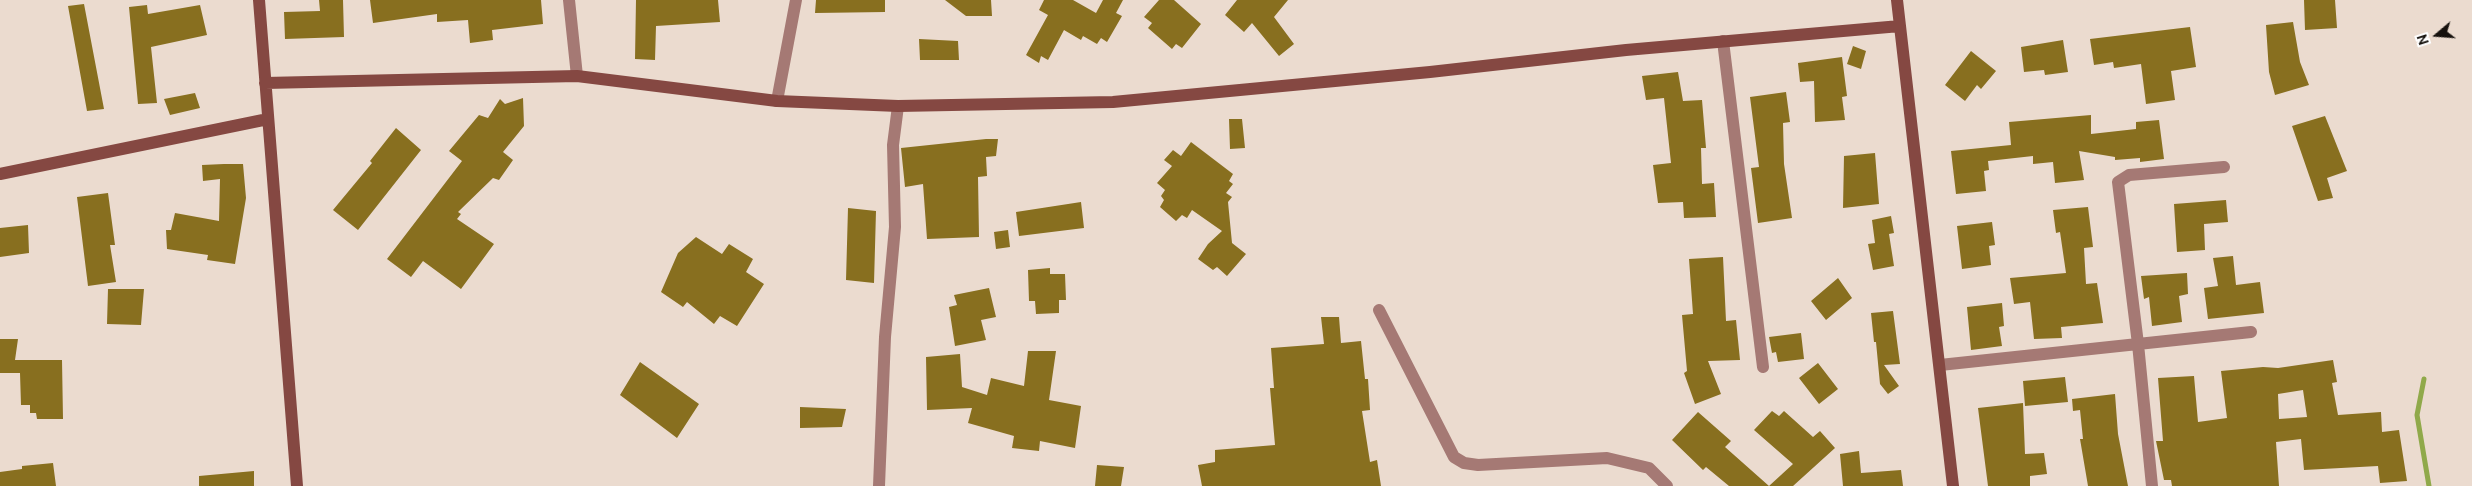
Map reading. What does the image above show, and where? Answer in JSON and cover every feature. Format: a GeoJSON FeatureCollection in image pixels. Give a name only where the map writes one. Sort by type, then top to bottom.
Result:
{"type":"FeatureCollection","features":[{"type":"Feature","properties":{"kind":"street"},"geometry":{"type":"LineString","coordinates":[[259,0],[297,486]]}},
{"type":"Feature","properties":{"kind":"street"},"geometry":{"type":"LineString","coordinates":[[569,0],[578,76]]}},
{"type":"Feature","properties":{"kind":"street"},"geometry":{"type":"LineString","coordinates":[[777,101],[796,0]]}},
{"type":"Feature","properties":{"kind":"street"},"geometry":{"type":"LineString","coordinates":[[1897,0],[1953,486]]}},
{"type":"Feature","properties":{"kind":"street"},"geometry":{"type":"LineString","coordinates":[[265,83],[578,76],[777,101],[898,106],[1112,102],[1723,41],[1900,26]]}},
{"type":"Feature","properties":{"kind":"street"},"geometry":{"type":"LineString","coordinates":[[1723,41],[1763,367]]}},
{"type":"Feature","properties":{"kind":"street"},"geometry":{"type":"LineString","coordinates":[[879,486],[885,337],[894,227],[893,145],[898,106]]}},
{"type":"Feature","properties":{"kind":"street"},"geometry":{"type":"LineString","coordinates":[[0,174],[268,119]]}},
{"type":"Feature","properties":{"kind":"street"},"geometry":{"type":"LineString","coordinates":[[2152,486],[2138,344],[2118,182],[2129,175],[2224,167]]}},
{"type":"Feature","properties":{"kind":"street"},"geometry":{"type":"LineString","coordinates":[[1378,310],[1454,457],[1464,463],[1478,465],[1606,458],[1649,468],[1667,486]]}},
{"type":"Feature","properties":{"kind":"street"},"geometry":{"type":"LineString","coordinates":[[1940,365],[2251,332]]}},
{"type":"Feature","properties":{"kind":"building"},"geometry":{"type":"Polygon","coordinates":[[[319,0],[343,0],[344,37],[285,39],[284,12],[320,11],[319,0]]]}},
{"type":"Feature","properties":{"kind":"building"},"geometry":{"type":"Polygon","coordinates":[[[370,0],[541,0],[543,24],[492,30],[493,40],[470,43],[468,20],[437,22],[437,14],[373,23],[370,0]]]}},
{"type":"Feature","properties":{"kind":"building"},"geometry":{"type":"Polygon","coordinates":[[[636,0],[718,0],[720,22],[656,26],[655,60],[635,59],[636,0]]]}},
{"type":"Feature","properties":{"kind":"building"},"geometry":{"type":"Polygon","coordinates":[[[816,0],[885,0],[885,12],[815,13],[816,0]]]}},
{"type":"Feature","properties":{"kind":"building"},"geometry":{"type":"Polygon","coordinates":[[[945,0],[991,0],[992,16],[966,16],[945,0]]]}},
{"type":"Feature","properties":{"kind":"building"},"geometry":{"type":"Polygon","coordinates":[[[1044,0],[1073,0],[1096,13],[1103,0],[1123,0],[1116,13],[1122,16],[1107,42],[1101,38],[1097,44],[1083,36],[1081,40],[1064,30],[1048,60],[1041,56],[1039,63],[1026,55],[1048,15],[1039,10],[1044,0]]]}},
{"type":"Feature","properties":{"kind":"building"},"geometry":{"type":"Polygon","coordinates":[[[1159,0],[1174,0],[1201,24],[1182,48],[1176,44],[1172,49],[1148,28],[1152,23],[1144,17],[1159,0]]]}},
{"type":"Feature","properties":{"kind":"building"},"geometry":{"type":"Polygon","coordinates":[[[1237,0],[1288,0],[1274,17],[1294,44],[1279,56],[1252,23],[1244,32],[1225,15],[1237,0]]]}},
{"type":"Feature","properties":{"kind":"building"},"geometry":{"type":"Polygon","coordinates":[[[2304,0],[2335,0],[2337,28],[2305,30],[2304,0]]]}},
{"type":"Feature","properties":{"kind":"building"},"geometry":{"type":"Polygon","coordinates":[[[84,4],[104,109],[87,111],[68,6],[84,4]]]}},
{"type":"Feature","properties":{"kind":"building"},"geometry":{"type":"Polygon","coordinates":[[[147,5],[148,14],[200,5],[207,35],[151,47],[157,103],[138,104],[129,7],[147,5]]]}},
{"type":"Feature","properties":{"kind":"building"},"geometry":{"type":"Polygon","coordinates":[[[2293,22],[2300,62],[2309,85],[2275,95],[2269,72],[2266,25],[2293,22]]]}},
{"type":"Feature","properties":{"kind":"building"},"geometry":{"type":"Polygon","coordinates":[[[2190,27],[2196,67],[2171,71],[2175,100],[2146,104],[2141,64],[2114,68],[2113,62],[2094,65],[2090,39],[2190,27]]]}},
{"type":"Feature","properties":{"kind":"building"},"geometry":{"type":"Polygon","coordinates":[[[919,39],[958,41],[959,60],[920,60],[919,39]]]}},
{"type":"Feature","properties":{"kind":"building"},"geometry":{"type":"Polygon","coordinates":[[[2063,40],[2068,72],[2045,75],[2044,70],[2024,72],[2021,47],[2063,40]]]}},
{"type":"Feature","properties":{"kind":"building"},"geometry":{"type":"Polygon","coordinates":[[[1853,46],[1866,51],[1861,69],[1847,64],[1853,46]]]}},
{"type":"Feature","properties":{"kind":"building"},"geometry":{"type":"Polygon","coordinates":[[[1971,51],[1996,71],[1981,89],[1977,85],[1965,101],[1945,85],[1971,51]]]}},
{"type":"Feature","properties":{"kind":"building"},"geometry":{"type":"Polygon","coordinates":[[[1842,57],[1847,96],[1842,97],[1845,120],[1815,122],[1814,81],[1800,82],[1798,63],[1842,57]]]}},
{"type":"Feature","properties":{"kind":"building"},"geometry":{"type":"Polygon","coordinates":[[[1678,72],[1683,101],[1702,100],[1706,148],[1701,148],[1702,184],[1714,183],[1716,217],[1684,218],[1683,202],[1658,203],[1653,165],[1671,163],[1664,98],[1646,100],[1642,76],[1678,72]]]}},
{"type":"Feature","properties":{"kind":"building"},"geometry":{"type":"Polygon","coordinates":[[[1786,92],[1790,122],[1783,123],[1784,164],[1792,218],[1758,223],[1751,168],[1759,167],[1750,97],[1786,92]]]}},
{"type":"Feature","properties":{"kind":"building"},"geometry":{"type":"Polygon","coordinates":[[[195,93],[200,108],[170,115],[164,99],[195,93]]]}},
{"type":"Feature","properties":{"kind":"building"},"geometry":{"type":"Polygon","coordinates":[[[523,98],[524,126],[503,152],[513,160],[499,180],[493,178],[458,212],[461,214],[457,219],[494,244],[461,289],[423,261],[411,277],[387,259],[462,161],[449,151],[479,115],[488,118],[500,99],[505,104],[523,98]]]}},
{"type":"Feature","properties":{"kind":"building"},"geometry":{"type":"Polygon","coordinates":[[[2091,115],[2091,134],[2136,129],[2136,122],[2159,120],[2164,159],[2140,162],[2140,158],[2115,160],[2115,157],[2079,151],[2084,180],[2055,183],[2053,162],[2033,164],[2033,156],[1988,161],[1989,170],[1984,171],[1986,191],[1956,194],[1951,151],[2011,145],[2009,122],[2091,115]]]}},
{"type":"Feature","properties":{"kind":"building"},"geometry":{"type":"Polygon","coordinates":[[[2325,116],[2347,171],[2327,178],[2333,198],[2318,201],[2292,126],[2325,116]]]}},
{"type":"Feature","properties":{"kind":"building"},"geometry":{"type":"Polygon","coordinates":[[[1229,119],[1242,119],[1245,148],[1230,149],[1229,119]]]}},
{"type":"Feature","properties":{"kind":"building"},"geometry":{"type":"Polygon","coordinates":[[[396,128],[421,150],[358,230],[333,210],[372,163],[370,161],[396,128]]]}},
{"type":"Feature","properties":{"kind":"building"},"geometry":{"type":"Polygon","coordinates":[[[998,139],[996,156],[986,157],[987,176],[978,177],[979,237],[927,239],[923,184],[905,187],[901,148],[998,139]]]}},
{"type":"Feature","properties":{"kind":"building"},"geometry":{"type":"Polygon","coordinates":[[[1191,142],[1233,174],[1229,181],[1233,184],[1226,193],[1232,197],[1228,202],[1232,243],[1246,254],[1227,276],[1217,267],[1213,270],[1198,259],[1208,244],[1222,231],[1192,210],[1187,218],[1182,215],[1176,221],[1160,207],[1164,200],[1161,196],[1165,190],[1157,183],[1172,166],[1164,160],[1173,150],[1181,156],[1191,142]]]}},
{"type":"Feature","properties":{"kind":"building"},"geometry":{"type":"Polygon","coordinates":[[[1875,153],[1879,204],[1843,208],[1844,156],[1875,153]]]}},
{"type":"Feature","properties":{"kind":"building"},"geometry":{"type":"Polygon","coordinates":[[[243,164],[246,198],[235,264],[207,260],[208,255],[167,249],[166,230],[171,230],[175,213],[219,221],[220,179],[203,181],[202,165],[243,164]]]}},
{"type":"Feature","properties":{"kind":"building"},"geometry":{"type":"Polygon","coordinates":[[[108,193],[115,245],[110,245],[116,282],[88,286],[77,197],[108,193]]]}},
{"type":"Feature","properties":{"kind":"building"},"geometry":{"type":"Polygon","coordinates":[[[2226,200],[2228,222],[2204,224],[2205,250],[2177,252],[2174,204],[2226,200]]]}},
{"type":"Feature","properties":{"kind":"building"},"geometry":{"type":"Polygon","coordinates":[[[1081,202],[1084,228],[1019,236],[1016,212],[1081,202]]]}},
{"type":"Feature","properties":{"kind":"building"},"geometry":{"type":"Polygon","coordinates":[[[2088,207],[2093,247],[2084,248],[2086,284],[2097,283],[2103,323],[2061,327],[2062,338],[2034,339],[2030,302],[2014,304],[2010,278],[2066,273],[2060,232],[2056,233],[2053,210],[2088,207]]]}},
{"type":"Feature","properties":{"kind":"building"},"geometry":{"type":"Polygon","coordinates":[[[848,208],[876,211],[874,283],[846,280],[848,208]]]}},
{"type":"Feature","properties":{"kind":"building"},"geometry":{"type":"Polygon","coordinates":[[[1891,216],[1894,233],[1889,234],[1894,266],[1873,270],[1868,244],[1875,243],[1872,220],[1891,216]]]}},
{"type":"Feature","properties":{"kind":"building"},"geometry":{"type":"Polygon","coordinates":[[[1992,222],[1995,245],[1989,246],[1991,265],[1962,269],[1957,226],[1992,222]]]}},
{"type":"Feature","properties":{"kind":"building"},"geometry":{"type":"Polygon","coordinates":[[[28,225],[29,253],[0,257],[0,228],[28,225]]]}},
{"type":"Feature","properties":{"kind":"building"},"geometry":{"type":"Polygon","coordinates":[[[1008,230],[1010,247],[996,249],[994,232],[1008,230]]]}},
{"type":"Feature","properties":{"kind":"building"},"geometry":{"type":"Polygon","coordinates":[[[696,237],[722,254],[729,244],[753,259],[746,272],[764,284],[737,326],[720,316],[714,324],[687,302],[683,307],[661,292],[678,253],[696,237]]]}},
{"type":"Feature","properties":{"kind":"building"},"geometry":{"type":"Polygon","coordinates":[[[2233,256],[2236,285],[2260,282],[2264,313],[2208,319],[2204,288],[2218,286],[2213,258],[2233,256]]]}},
{"type":"Feature","properties":{"kind":"building"},"geometry":{"type":"Polygon","coordinates":[[[1723,257],[1726,321],[1736,320],[1740,360],[1708,361],[1721,394],[1695,404],[1684,373],[1687,371],[1682,315],[1693,314],[1689,259],[1723,257]]]}},
{"type":"Feature","properties":{"kind":"building"},"geometry":{"type":"Polygon","coordinates":[[[1050,268],[1050,274],[1065,274],[1066,300],[1059,300],[1059,313],[1036,314],[1035,301],[1029,301],[1028,270],[1050,268]]]}},
{"type":"Feature","properties":{"kind":"building"},"geometry":{"type":"Polygon","coordinates":[[[2187,273],[2188,294],[2179,296],[2182,322],[2152,326],[2149,297],[2144,299],[2141,276],[2187,273]]]}},
{"type":"Feature","properties":{"kind":"building"},"geometry":{"type":"Polygon","coordinates":[[[1838,278],[1852,298],[1826,320],[1811,301],[1838,278]]]}},
{"type":"Feature","properties":{"kind":"building"},"geometry":{"type":"Polygon","coordinates":[[[989,288],[996,317],[981,320],[986,340],[955,346],[949,307],[957,305],[954,295],[989,288]]]}},
{"type":"Feature","properties":{"kind":"building"},"geometry":{"type":"Polygon","coordinates":[[[108,289],[144,289],[141,325],[107,324],[108,289]]]}},
{"type":"Feature","properties":{"kind":"building"},"geometry":{"type":"Polygon","coordinates":[[[2002,303],[2004,326],[1999,327],[2002,346],[1971,350],[1967,307],[2002,303]]]}},
{"type":"Feature","properties":{"kind":"building"},"geometry":{"type":"Polygon","coordinates":[[[1893,311],[1900,364],[1884,365],[1899,386],[1888,394],[1880,384],[1871,313],[1893,311]]]}},
{"type":"Feature","properties":{"kind":"building"},"geometry":{"type":"Polygon","coordinates":[[[1321,317],[1339,317],[1341,343],[1361,341],[1365,379],[1368,379],[1370,410],[1362,411],[1370,462],[1377,460],[1381,486],[1202,486],[1198,465],[1215,462],[1215,450],[1275,445],[1270,388],[1274,388],[1271,348],[1324,344],[1321,317]]]}},
{"type":"Feature","properties":{"kind":"building"},"geometry":{"type":"Polygon","coordinates":[[[1801,333],[1804,359],[1778,362],[1776,352],[1772,353],[1769,337],[1801,333]]]}},
{"type":"Feature","properties":{"kind":"building"},"geometry":{"type":"Polygon","coordinates":[[[0,339],[18,339],[15,360],[62,360],[63,419],[37,419],[36,413],[30,413],[30,405],[21,405],[20,373],[0,373],[0,339]]]}},
{"type":"Feature","properties":{"kind":"building"},"geometry":{"type":"Polygon","coordinates":[[[1028,351],[1056,351],[1049,400],[1081,406],[1075,448],[1040,441],[1039,451],[1012,448],[1014,436],[968,423],[972,408],[927,410],[926,357],[960,354],[962,387],[987,395],[991,378],[1024,386],[1028,351]]]}},
{"type":"Feature","properties":{"kind":"building"},"geometry":{"type":"Polygon","coordinates":[[[2333,360],[2337,382],[2332,383],[2338,415],[2381,412],[2382,432],[2399,430],[2407,481],[2380,483],[2378,466],[2304,470],[2301,439],[2276,442],[2279,486],[2172,486],[2171,480],[2164,480],[2156,441],[2163,441],[2158,378],[2194,376],[2198,422],[2227,418],[2221,371],[2263,367],[2278,368],[2333,360]],[[2303,390],[2278,394],[2279,419],[2307,417],[2303,390]]]}},
{"type":"Feature","properties":{"kind":"building"},"geometry":{"type":"Polygon","coordinates":[[[640,362],[699,404],[677,438],[620,395],[640,362]]]}},
{"type":"Feature","properties":{"kind":"building"},"geometry":{"type":"Polygon","coordinates":[[[1818,363],[1838,389],[1819,404],[1799,378],[1818,363]]]}},
{"type":"Feature","properties":{"kind":"building"},"geometry":{"type":"Polygon","coordinates":[[[2065,377],[2068,402],[2025,406],[2023,381],[2065,377]]]}},
{"type":"Feature","properties":{"kind":"building"},"geometry":{"type":"Polygon","coordinates":[[[2115,394],[2118,434],[2128,486],[2088,486],[2080,439],[2083,439],[2080,410],[2073,411],[2072,399],[2115,394]]]}},
{"type":"Feature","properties":{"kind":"building"},"geometry":{"type":"Polygon","coordinates":[[[2023,403],[2025,454],[2044,453],[2047,474],[2030,476],[2030,486],[1988,486],[1978,408],[2023,403]]]}},
{"type":"Feature","properties":{"kind":"building"},"geometry":{"type":"Polygon","coordinates":[[[800,407],[846,409],[842,427],[800,428],[800,407]]]}},
{"type":"Feature","properties":{"kind":"building"},"geometry":{"type":"Polygon","coordinates":[[[1772,411],[1779,416],[1784,411],[1813,437],[1820,431],[1835,448],[1793,486],[1769,486],[1793,464],[1754,430],[1772,411]]]}},
{"type":"Feature","properties":{"kind":"building"},"geometry":{"type":"Polygon","coordinates":[[[1698,412],[1731,441],[1725,447],[1769,486],[1729,486],[1706,467],[1703,470],[1672,440],[1698,412]]]}},
{"type":"Feature","properties":{"kind":"building"},"geometry":{"type":"Polygon","coordinates":[[[1859,451],[1861,473],[1901,470],[1903,486],[1843,486],[1840,454],[1859,451]]]}},
{"type":"Feature","properties":{"kind":"building"},"geometry":{"type":"Polygon","coordinates":[[[53,463],[56,486],[0,486],[0,472],[22,469],[22,466],[53,463]]]}},
{"type":"Feature","properties":{"kind":"building"},"geometry":{"type":"Polygon","coordinates":[[[1097,465],[1124,467],[1121,486],[1095,486],[1097,465]]]}},
{"type":"Feature","properties":{"kind":"building"},"geometry":{"type":"Polygon","coordinates":[[[254,471],[254,486],[199,486],[199,476],[254,471]]]}},
{"type":"Feature","properties":{"kind":"waterway"},"geometry":{"type":"LineString","coordinates":[[2424,379],[2417,415],[2429,486]]}}]}
